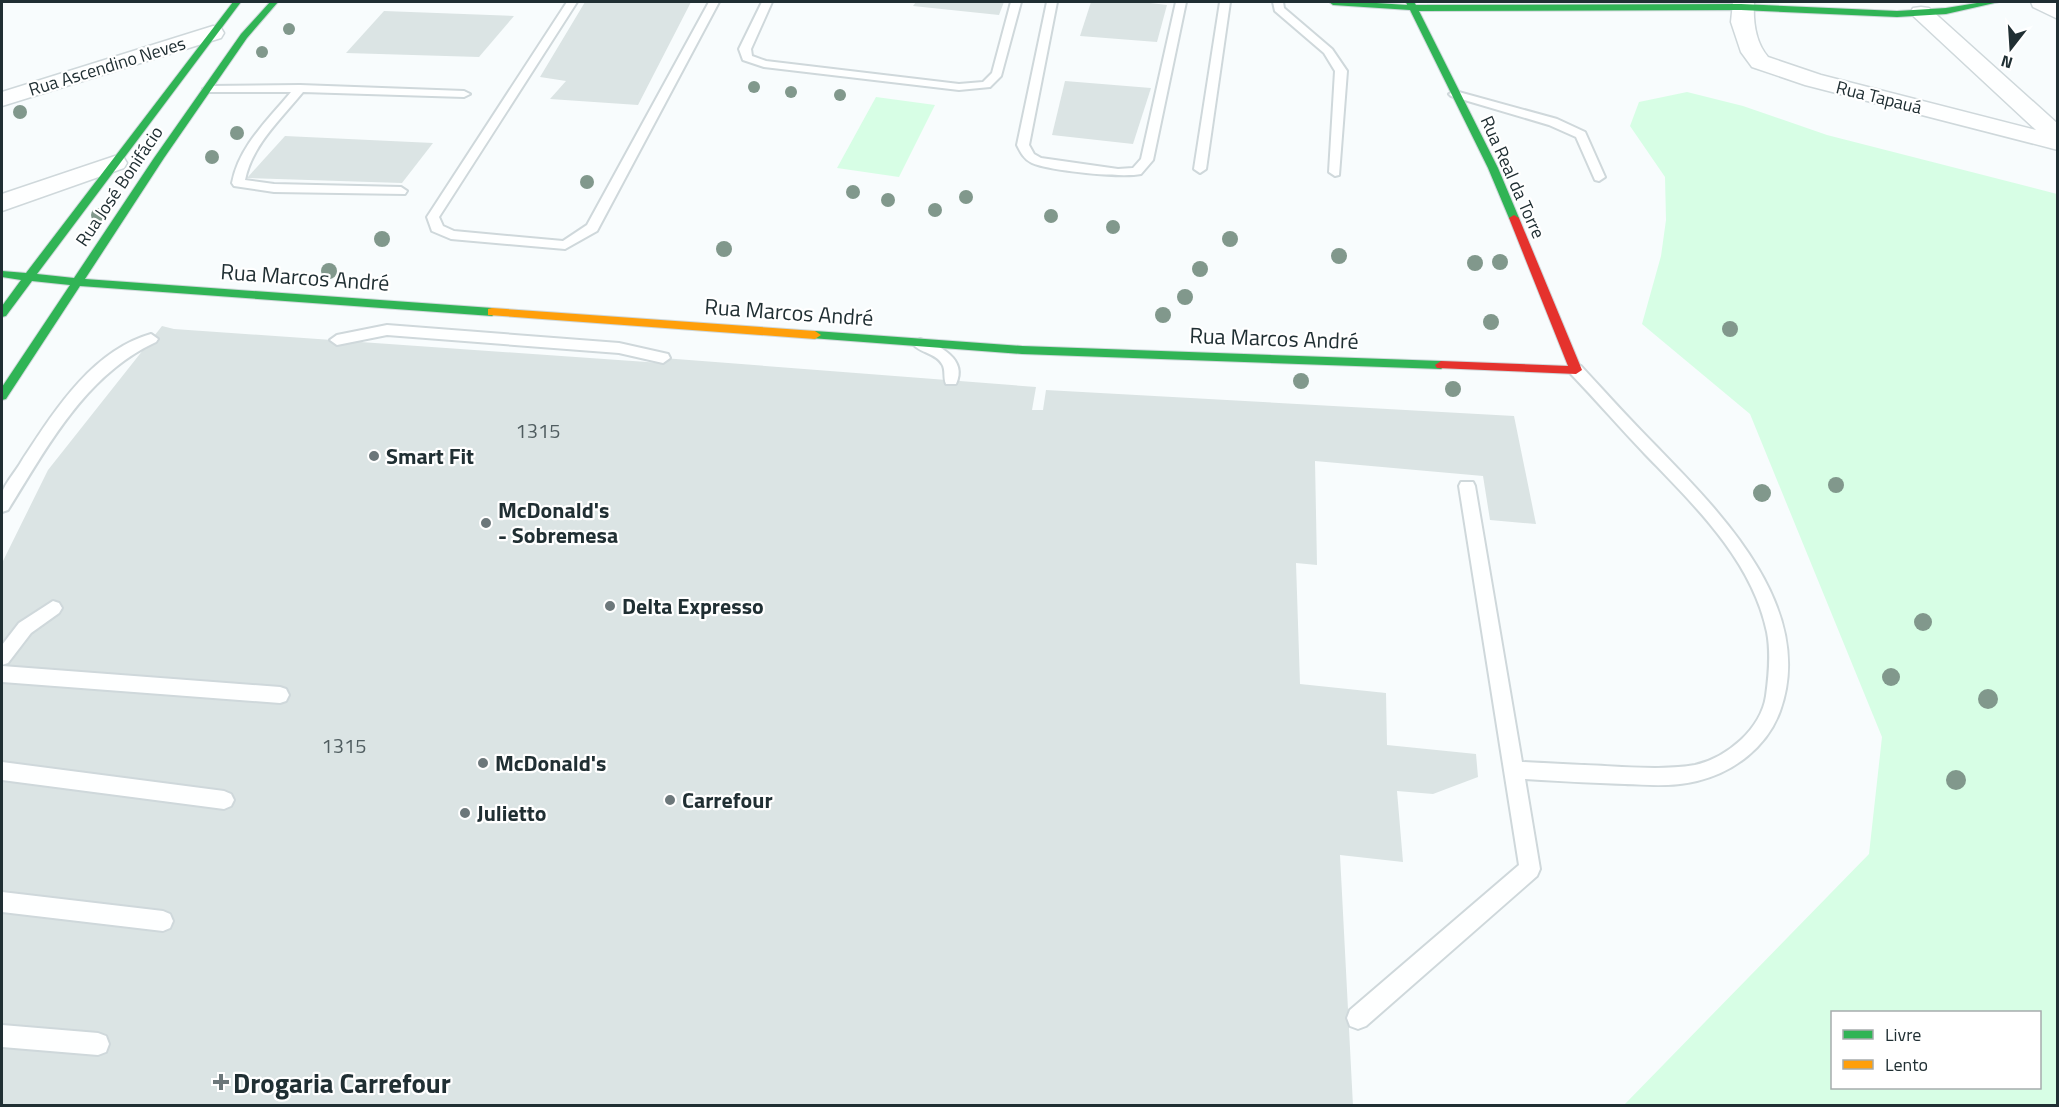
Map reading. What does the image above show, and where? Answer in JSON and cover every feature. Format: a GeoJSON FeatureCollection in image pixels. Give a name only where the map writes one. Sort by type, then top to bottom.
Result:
{"type":"FeatureCollection","features":[{"type":"Feature","properties":{"kind":"street","name":"Rua José Bonifácio"},"geometry":{"type":"LineString","coordinates":[[2,312],[237,2]]}},
{"type":"Feature","properties":{"kind":"street","name":"Rua José Bonifácio"},"geometry":{"type":"LineString","coordinates":[[2,396],[159,158],[244,36],[274,2]]}},
{"type":"Feature","properties":{"kind":"street"},"geometry":{"type":"LineString","coordinates":[[1333,2],[1411,5],[1742,4],[1841,13],[1921,14],[1995,2]]}},
{"type":"Feature","properties":{"kind":"street"},"geometry":{"type":"LineString","coordinates":[[2041,2],[2058,13]]}},
{"type":"Feature","properties":{"kind":"street","name":"Rua Tapauá"},"geometry":{"type":"LineString","coordinates":[[1742,4],[1742,22],[1752,52],[1760,62],[1775,69],[2058,143]]}},
{"type":"Feature","properties":{"kind":"street","name":"Rua Real da Torre"},"geometry":{"type":"LineString","coordinates":[[1411,5],[1493,168],[1576,370]]}},
{"type":"Feature","properties":{"kind":"street"},"geometry":{"type":"LineString","coordinates":[[1921,14],[2058,137]]}},
{"type":"Feature","properties":{"kind":"street","name":"Rua Ascendino Neves"},"geometry":{"type":"LineString","coordinates":[[2,99],[213,33]]}},
{"type":"Feature","properties":{"kind":"street"},"geometry":{"type":"LineString","coordinates":[[2,203],[115,163]]}},
{"type":"Feature","properties":{"kind":"street","name":"Rua Marcos André"},"geometry":{"type":"LineString","coordinates":[[2,274],[76,282],[1034,350],[1576,370]]}},
{"type":"Feature","properties":{"kind":"lane"},"geometry":{"type":"LineString","coordinates":[[572,2],[433,217],[437,228],[451,235],[566,245],[592,228],[714,2]]}},
{"type":"Feature","properties":{"kind":"lane"},"geometry":{"type":"LineString","coordinates":[[767,2],[745,49],[747,58],[764,64],[959,87],[986,85],[998,74],[1016,2]]}},
{"type":"Feature","properties":{"kind":"lane"},"geometry":{"type":"LineString","coordinates":[[1052,2],[1023,146],[1029,156],[1038,161],[1118,173],[1137,171],[1147,160],[1181,2]]}},
{"type":"Feature","properties":{"kind":"lane"},"geometry":{"type":"LineString","coordinates":[[1200,169],[1225,2]]}},
{"type":"Feature","properties":{"kind":"lane"},"geometry":{"type":"LineString","coordinates":[[1278,2],[1279,9],[1328,51],[1341,71],[1335,172]]}},
{"type":"Feature","properties":{"kind":"lane"},"geometry":{"type":"LineString","coordinates":[[209,89],[300,88],[464,94]]}},
{"type":"Feature","properties":{"kind":"lane"},"geometry":{"type":"LineString","coordinates":[[300,88],[249,153],[239,172],[238,183],[274,188],[401,191]]}},
{"type":"Feature","properties":{"kind":"lane"},"geometry":{"type":"LineString","coordinates":[[1455,94],[1553,122],[1581,135],[1599,177]]}},
{"type":"Feature","properties":{"kind":"lane"},"geometry":{"type":"LineString","coordinates":[[338,340],[387,330],[619,348],[663,358]]}},
{"type":"Feature","properties":{"kind":"lane"},"geometry":{"type":"LineString","coordinates":[[2,506],[48,436],[95,376],[128,349],[151,339]]}},
{"type":"Feature","properties":{"kind":"lane"},"geometry":{"type":"LineString","coordinates":[[914,342],[934,350],[950,362],[953,368],[951,380]]}},
{"type":"Feature","properties":{"kind":"lane"},"geometry":{"type":"LineString","coordinates":[[1514,770],[1659,777],[1698,772],[1729,759],[1761,733],[1771,715],[1777,691],[1778,666],[1774,628],[1765,597],[1753,570],[1722,526],[1688,486],[1664,465],[1576,370]]}},
{"type":"Feature","properties":{"kind":"lane"},"geometry":{"type":"LineString","coordinates":[[1358,1018],[1530,869],[1467,486]]}},
{"type":"Feature","properties":{"kind":"lane"},"geometry":{"type":"LineString","coordinates":[[2,658],[25,628],[53,608]]}},
{"type":"Feature","properties":{"kind":"lane"},"geometry":{"type":"LineString","coordinates":[[2,674],[280,695]]}},
{"type":"Feature","properties":{"kind":"lane"},"geometry":{"type":"LineString","coordinates":[[2,771],[224,800]]}},
{"type":"Feature","properties":{"kind":"lane"},"geometry":{"type":"LineString","coordinates":[[2,902],[163,921]]}},
{"type":"Feature","properties":{"kind":"lane"},"geometry":{"type":"LineString","coordinates":[[2,1036],[98,1044]]}},
{"type":"Feature","properties":{"kind":"green space"},"geometry":{"type":"Polygon","coordinates":[[[1687,92],[1743,106],[1827,135],[2057,194],[2057,1105],[1624,1105],[1869,854],[1882,737],[1750,414],[1642,324],[1661,256],[1666,220],[1665,177],[1630,126],[1639,102],[1687,92]]]}},
{"type":"Feature","properties":{"kind":"green space"},"geometry":{"type":"Polygon","coordinates":[[[876,97],[935,105],[899,177],[837,168],[876,97]]]}},
{"type":"Feature","properties":{"kind":"building"},"geometry":{"type":"Polygon","coordinates":[[[585,2],[691,2],[638,105],[550,99],[566,81],[540,77],[585,2]]]}},
{"type":"Feature","properties":{"kind":"building"},"geometry":{"type":"Polygon","coordinates":[[[916,2],[1004,2],[999,15],[913,6],[916,2]]]}},
{"type":"Feature","properties":{"kind":"building"},"geometry":{"type":"Polygon","coordinates":[[[1091,2],[1142,2],[1167,5],[1157,42],[1080,36],[1091,2]]]}},
{"type":"Feature","properties":{"kind":"building"},"geometry":{"type":"Polygon","coordinates":[[[384,11],[514,16],[479,57],[346,53],[384,11]]]}},
{"type":"Feature","properties":{"kind":"building"},"geometry":{"type":"Polygon","coordinates":[[[1065,81],[1151,88],[1133,144],[1052,135],[1065,81]]]}},
{"type":"Feature","properties":{"kind":"building"},"geometry":{"type":"Polygon","coordinates":[[[285,136],[433,143],[402,183],[247,178],[285,136]]]}},
{"type":"Feature","properties":{"kind":"building"},"geometry":{"type":"Polygon","coordinates":[[[162,326],[174,329],[661,363],[663,358],[1036,387],[1032,410],[1043,410],[1046,390],[1514,416],[1536,524],[1490,520],[1483,476],[1315,461],[1317,565],[1296,563],[1300,684],[1386,693],[1387,745],[1476,754],[1478,777],[1433,794],[1397,791],[1403,862],[1340,855],[1353,1106],[2,1106],[2,563],[48,470],[162,326]]]}},
{"type":"Feature","properties":{"kind":"traffic: fast"},"geometry":{"type":"LineString","coordinates":[[2,313],[237,2]]}},
{"type":"Feature","properties":{"kind":"traffic: fast"},"geometry":{"type":"LineString","coordinates":[[2,396],[159,158],[244,36],[274,2]]}},
{"type":"Feature","properties":{"kind":"traffic: fast"},"geometry":{"type":"LineString","coordinates":[[1333,2],[1413,8],[1741,7],[1897,14],[1946,11],[1995,2]]}},
{"type":"Feature","properties":{"kind":"traffic: fast"},"geometry":{"type":"LineString","coordinates":[[1410,2],[1493,168],[1514,218]]}},
{"type":"Feature","properties":{"kind":"traffic: fast"},"geometry":{"type":"LineString","coordinates":[[2,274],[76,282],[492,312]]}},
{"type":"Feature","properties":{"kind":"traffic: fast"},"geometry":{"type":"LineString","coordinates":[[815,335],[1022,350],[1441,365]]}},
{"type":"Feature","properties":{"kind":"traffic: slow"},"geometry":{"type":"LineString","coordinates":[[492,312],[815,335]]}},
{"type":"Feature","properties":{"kind":"traffic: jam"},"geometry":{"type":"LineString","coordinates":[[1441,365],[1576,370],[1514,218]]}},
{"type":"Feature","properties":{"kind":"place","name":"Smart Fit"},"geometry":{"type":"Point","coordinates":[374,456]}},
{"type":"Feature","properties":{"kind":"place","name":"McDonald's - Sobremesa"},"geometry":{"type":"Point","coordinates":[486,523]}},
{"type":"Feature","properties":{"kind":"place","name":"Delta Expresso"},"geometry":{"type":"Point","coordinates":[610,606]}},
{"type":"Feature","properties":{"kind":"place","name":"McDonald's"},"geometry":{"type":"Point","coordinates":[483,763]}},
{"type":"Feature","properties":{"kind":"place","name":"Carrefour"},"geometry":{"type":"Point","coordinates":[670,800]}},
{"type":"Feature","properties":{"kind":"place","name":"Julietto"},"geometry":{"type":"Point","coordinates":[465,813]}},
{"type":"Feature","properties":{"kind":"place","name":"Drogaria Carrefour"},"geometry":{"type":"Point","coordinates":[221,1082]}}]}
